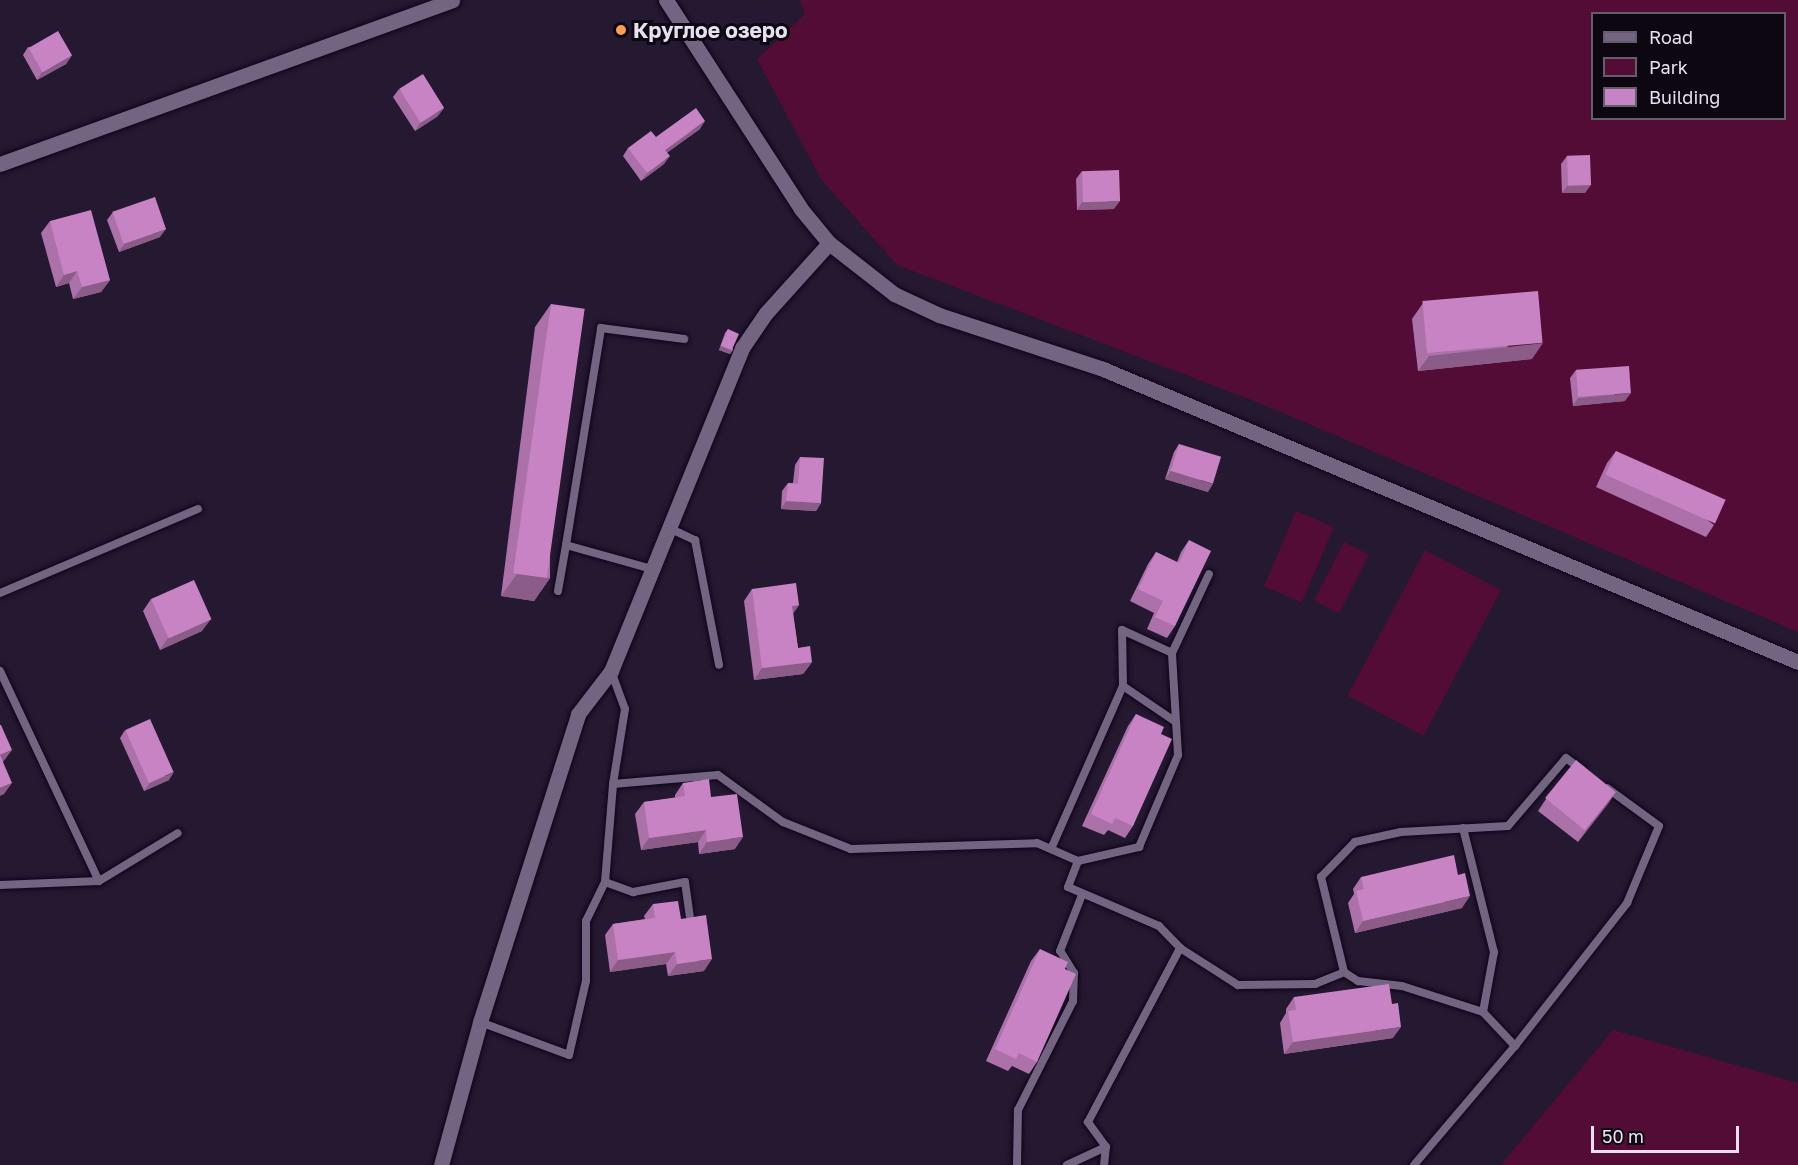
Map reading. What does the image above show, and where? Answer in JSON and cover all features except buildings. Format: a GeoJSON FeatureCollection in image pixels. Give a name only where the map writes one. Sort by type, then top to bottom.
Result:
{"type":"FeatureCollection","features":[{"type":"Feature","properties":{"kind":"main road"},"geometry":{"type":"LineString","coordinates":[[0,164],[452,0]]}},
{"type":"Feature","properties":{"kind":"main road"},"geometry":{"type":"LineString","coordinates":[[666,0],[801,209],[829,243],[894,294],[939,315],[1103,369],[1798,662]]}},
{"type":"Feature","properties":{"kind":"main road"},"geometry":{"type":"LineString","coordinates":[[441,1165],[480,1022],[578,714],[611,671],[742,348],[766,313],[829,243]]}},
{"type":"Feature","properties":{"kind":"lane"},"geometry":{"type":"LineString","coordinates":[[558,591],[601,328],[684,339]]}},
{"type":"Feature","properties":{"kind":"lane"},"geometry":{"type":"LineString","coordinates":[[0,593],[198,509]]}},
{"type":"Feature","properties":{"kind":"lane"},"geometry":{"type":"LineString","coordinates":[[669,528],[694,540],[719,665]]}},
{"type":"Feature","properties":{"kind":"lane"},"geometry":{"type":"LineString","coordinates":[[566,545],[652,569]]}},
{"type":"Feature","properties":{"kind":"lane"},"geometry":{"type":"LineString","coordinates":[[613,784],[718,775],[783,822],[851,849],[981,842],[1037,843],[1078,861],[1139,847],[1178,755],[1172,653],[1209,574]]}},
{"type":"Feature","properties":{"kind":"lane"},"geometry":{"type":"LineString","coordinates":[[1051,849],[1123,686],[1122,630],[1172,653]]}},
{"type":"Feature","properties":{"kind":"lane"},"geometry":{"type":"LineString","coordinates":[[0,671],[99,881]]}},
{"type":"Feature","properties":{"kind":"lane"},"geometry":{"type":"LineString","coordinates":[[480,1022],[569,1055],[586,981],[586,921],[605,882],[613,784],[625,710],[611,671]]}},
{"type":"Feature","properties":{"kind":"lane"},"geometry":{"type":"LineString","coordinates":[[1123,686],[1176,722]]}},
{"type":"Feature","properties":{"kind":"lane"},"geometry":{"type":"LineString","coordinates":[[1414,1165],[1515,1046],[1627,903],[1659,826],[1566,758],[1508,826],[1401,832],[1355,842],[1321,877],[1344,972],[1358,981],[1402,986],[1483,1012],[1515,1046]]}},
{"type":"Feature","properties":{"kind":"lane"},"geometry":{"type":"LineString","coordinates":[[1463,828],[1494,952],[1483,1012]]}},
{"type":"Feature","properties":{"kind":"lane"},"geometry":{"type":"LineString","coordinates":[[0,885],[99,881],[178,833]]}},
{"type":"Feature","properties":{"kind":"lane"},"geometry":{"type":"LineString","coordinates":[[1078,861],[1068,887],[1082,895],[1159,926],[1180,948],[1238,985],[1316,984],[1344,972]]}},
{"type":"Feature","properties":{"kind":"lane"},"geometry":{"type":"LineString","coordinates":[[605,882],[633,892],[685,882],[690,916]]}},
{"type":"Feature","properties":{"kind":"lane"},"geometry":{"type":"LineString","coordinates":[[1017,1165],[1018,1110],[1073,1001],[1074,973],[1060,951],[1082,895]]}},
{"type":"Feature","properties":{"kind":"lane"},"geometry":{"type":"LineString","coordinates":[[1104,1165],[1106,1147],[1088,1122],[1180,948]]}},
{"type":"Feature","properties":{"kind":"lane"},"geometry":{"type":"LineString","coordinates":[[1067,1165],[1106,1147]]}},
{"type":"Feature","properties":{"kind":"green space"},"geometry":{"type":"Polygon","coordinates":[[[800,0],[1798,0],[1798,632],[1257,402],[897,265],[821,179],[757,59],[805,14],[800,0]]]}},
{"type":"Feature","properties":{"kind":"green space"},"geometry":{"type":"Polygon","coordinates":[[[1296,511],[1334,527],[1302,603],[1264,586],[1296,511]]]}},
{"type":"Feature","properties":{"kind":"green space"},"geometry":{"type":"Polygon","coordinates":[[[1344,542],[1369,555],[1339,614],[1314,601],[1344,542]]]}},
{"type":"Feature","properties":{"kind":"green space"},"geometry":{"type":"Polygon","coordinates":[[[1425,550],[1501,590],[1423,736],[1348,696],[1425,550]]]}},
{"type":"Feature","properties":{"kind":"green space"},"geometry":{"type":"Polygon","coordinates":[[[1613,1030],[1798,1083],[1798,1165],[1501,1165],[1613,1030]]]}},
{"type":"Feature","properties":{"kind":"place","name":"Круглое озеро"},"geometry":{"type":"Point","coordinates":[621,30]}}]}
